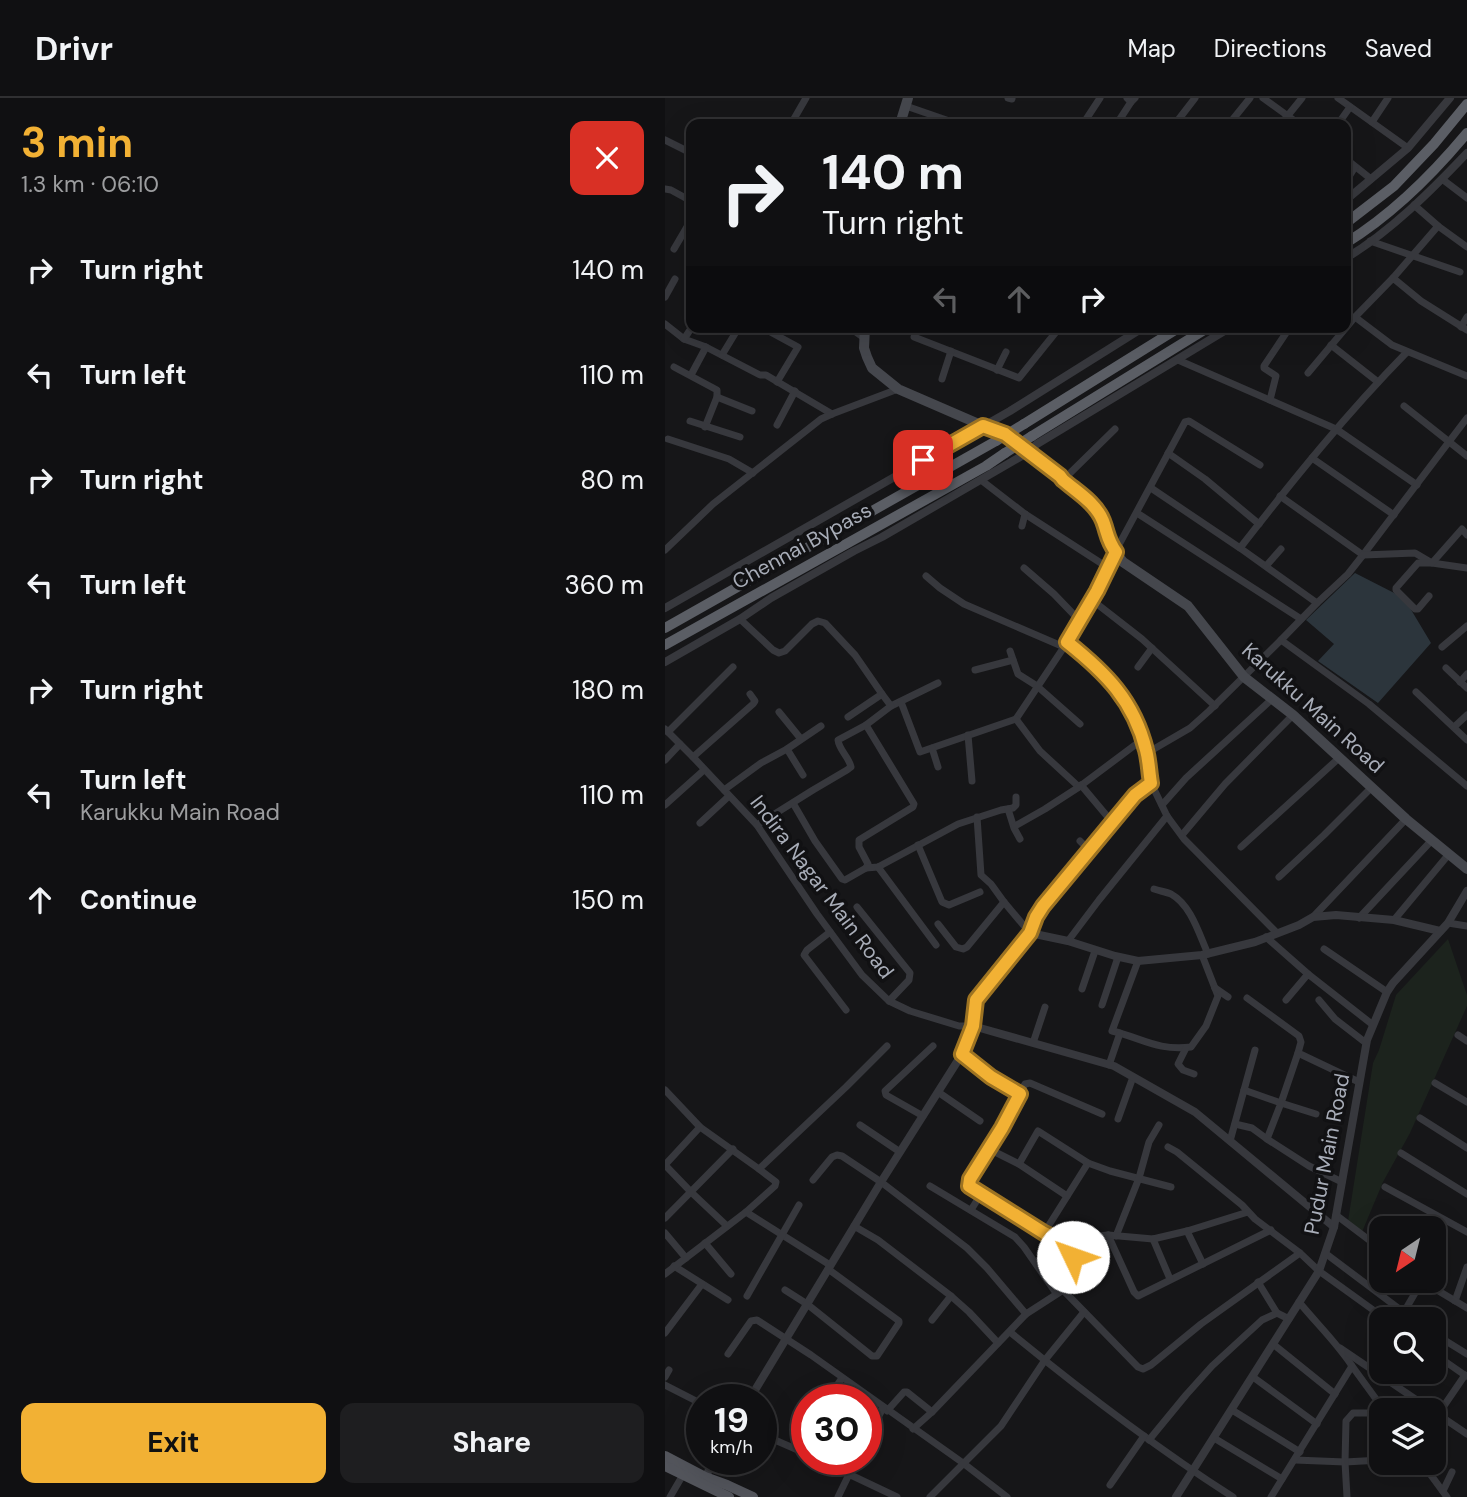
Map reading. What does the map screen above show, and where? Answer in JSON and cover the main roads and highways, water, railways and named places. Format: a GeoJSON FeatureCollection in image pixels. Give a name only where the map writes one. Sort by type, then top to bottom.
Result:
{"type":"FeatureCollection","features":[{"type":"Feature","properties":{"kind":"highway"},"geometry":{"type":"LineString","coordinates":[[1351,219],[1394,186],[1467,104]]}},
{"type":"Feature","properties":{"kind":"highway"},"geometry":{"type":"LineString","coordinates":[[1351,242],[1365,238],[1447,157],[1467,133]]}},
{"type":"Feature","properties":{"kind":"highway","name":"Chennai Bypass"},"geometry":{"type":"LineString","coordinates":[[665,628],[996,441],[1170,333]]}},
{"type":"Feature","properties":{"kind":"highway","name":"Chennai Bypass"},"geometry":{"type":"LineString","coordinates":[[665,645],[986,466],[1199,333]]}},
{"type":"Feature","properties":{"kind":"main road"},"geometry":{"type":"LineString","coordinates":[[902,119],[907,102]]}},
{"type":"Feature","properties":{"kind":"main road","name":"Karukku Main Road"},"geometry":{"type":"LineString","coordinates":[[865,333],[864,348],[872,368],[898,389],[1005,434],[1094,505],[1103,520],[1108,542],[1123,562],[1188,606],[1244,677],[1293,715],[1406,819],[1467,869]]}},
{"type":"Feature","properties":{"kind":"main road"},"geometry":{"type":"LineString","coordinates":[[665,1456],[686,1473]]}},
{"type":"Feature","properties":{"kind":"main road"},"geometry":{"type":"LineString","coordinates":[[665,1466],[686,1474]]}},
{"type":"Feature","properties":{"kind":"main road"},"geometry":{"type":"LineString","coordinates":[[689,1475],[724,1496]]}},
{"type":"Feature","properties":{"kind":"main road"},"geometry":{"type":"LineString","coordinates":[[692,1475],[727,1485],[753,1497]]}}]}
